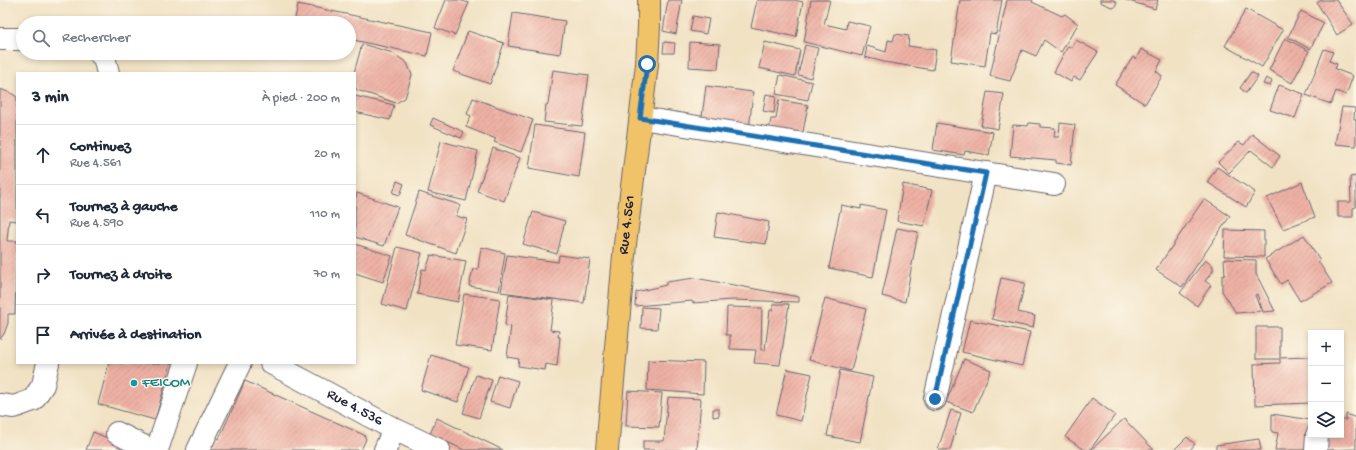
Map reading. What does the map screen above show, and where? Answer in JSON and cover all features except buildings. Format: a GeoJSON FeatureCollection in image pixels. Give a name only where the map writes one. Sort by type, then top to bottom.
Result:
{"type":"FeatureCollection","features":[{"type":"Feature","properties":{"kind":"main road","name":"Rue 4.561"},"geometry":{"type":"LineString","coordinates":[[607,450],[625,244],[647,64],[649,0]]}},
{"type":"Feature","properties":{"kind":"street"},"geometry":{"type":"LineString","coordinates":[[0,39],[16,39]]}},
{"type":"Feature","properties":{"kind":"street"},"geometry":{"type":"LineString","coordinates":[[105,60],[108,72]]}},
{"type":"Feature","properties":{"kind":"street"},"geometry":{"type":"LineString","coordinates":[[640,118],[1054,184]]}},
{"type":"Feature","properties":{"kind":"street"},"geometry":{"type":"LineString","coordinates":[[935,399],[986,173]]}},
{"type":"Feature","properties":{"kind":"street"},"geometry":{"type":"LineString","coordinates":[[0,405],[14,408],[33,400],[43,385],[48,364]]}},
{"type":"Feature","properties":{"kind":"street"},"geometry":{"type":"LineString","coordinates":[[157,450],[186,364]]}},
{"type":"Feature","properties":{"kind":"street"},"geometry":{"type":"LineString","coordinates":[[198,450],[240,364]]}},
{"type":"Feature","properties":{"kind":"street","name":"Rue 4.536"},"geometry":{"type":"LineString","coordinates":[[273,364],[394,429],[439,450]]}},
{"type":"Feature","properties":{"kind":"street"},"geometry":{"type":"LineString","coordinates":[[385,450],[394,429]]}},
{"type":"Feature","properties":{"kind":"street"},"geometry":{"type":"LineString","coordinates":[[117,432],[151,450]]}},
{"type":"Feature","properties":{"kind":"street"},"geometry":{"type":"LineString","coordinates":[[1316,450],[1317,438]]}},
{"type":"Feature","properties":{"kind":"place","name":"FEICOM"},"geometry":{"type":"Point","coordinates":[134,383]}},
{"type":"Feature","properties":{"kind":"route"},"geometry":{"type":"LineString","coordinates":[[647,64],[640,118],[986,173],[935,399]]}}]}
